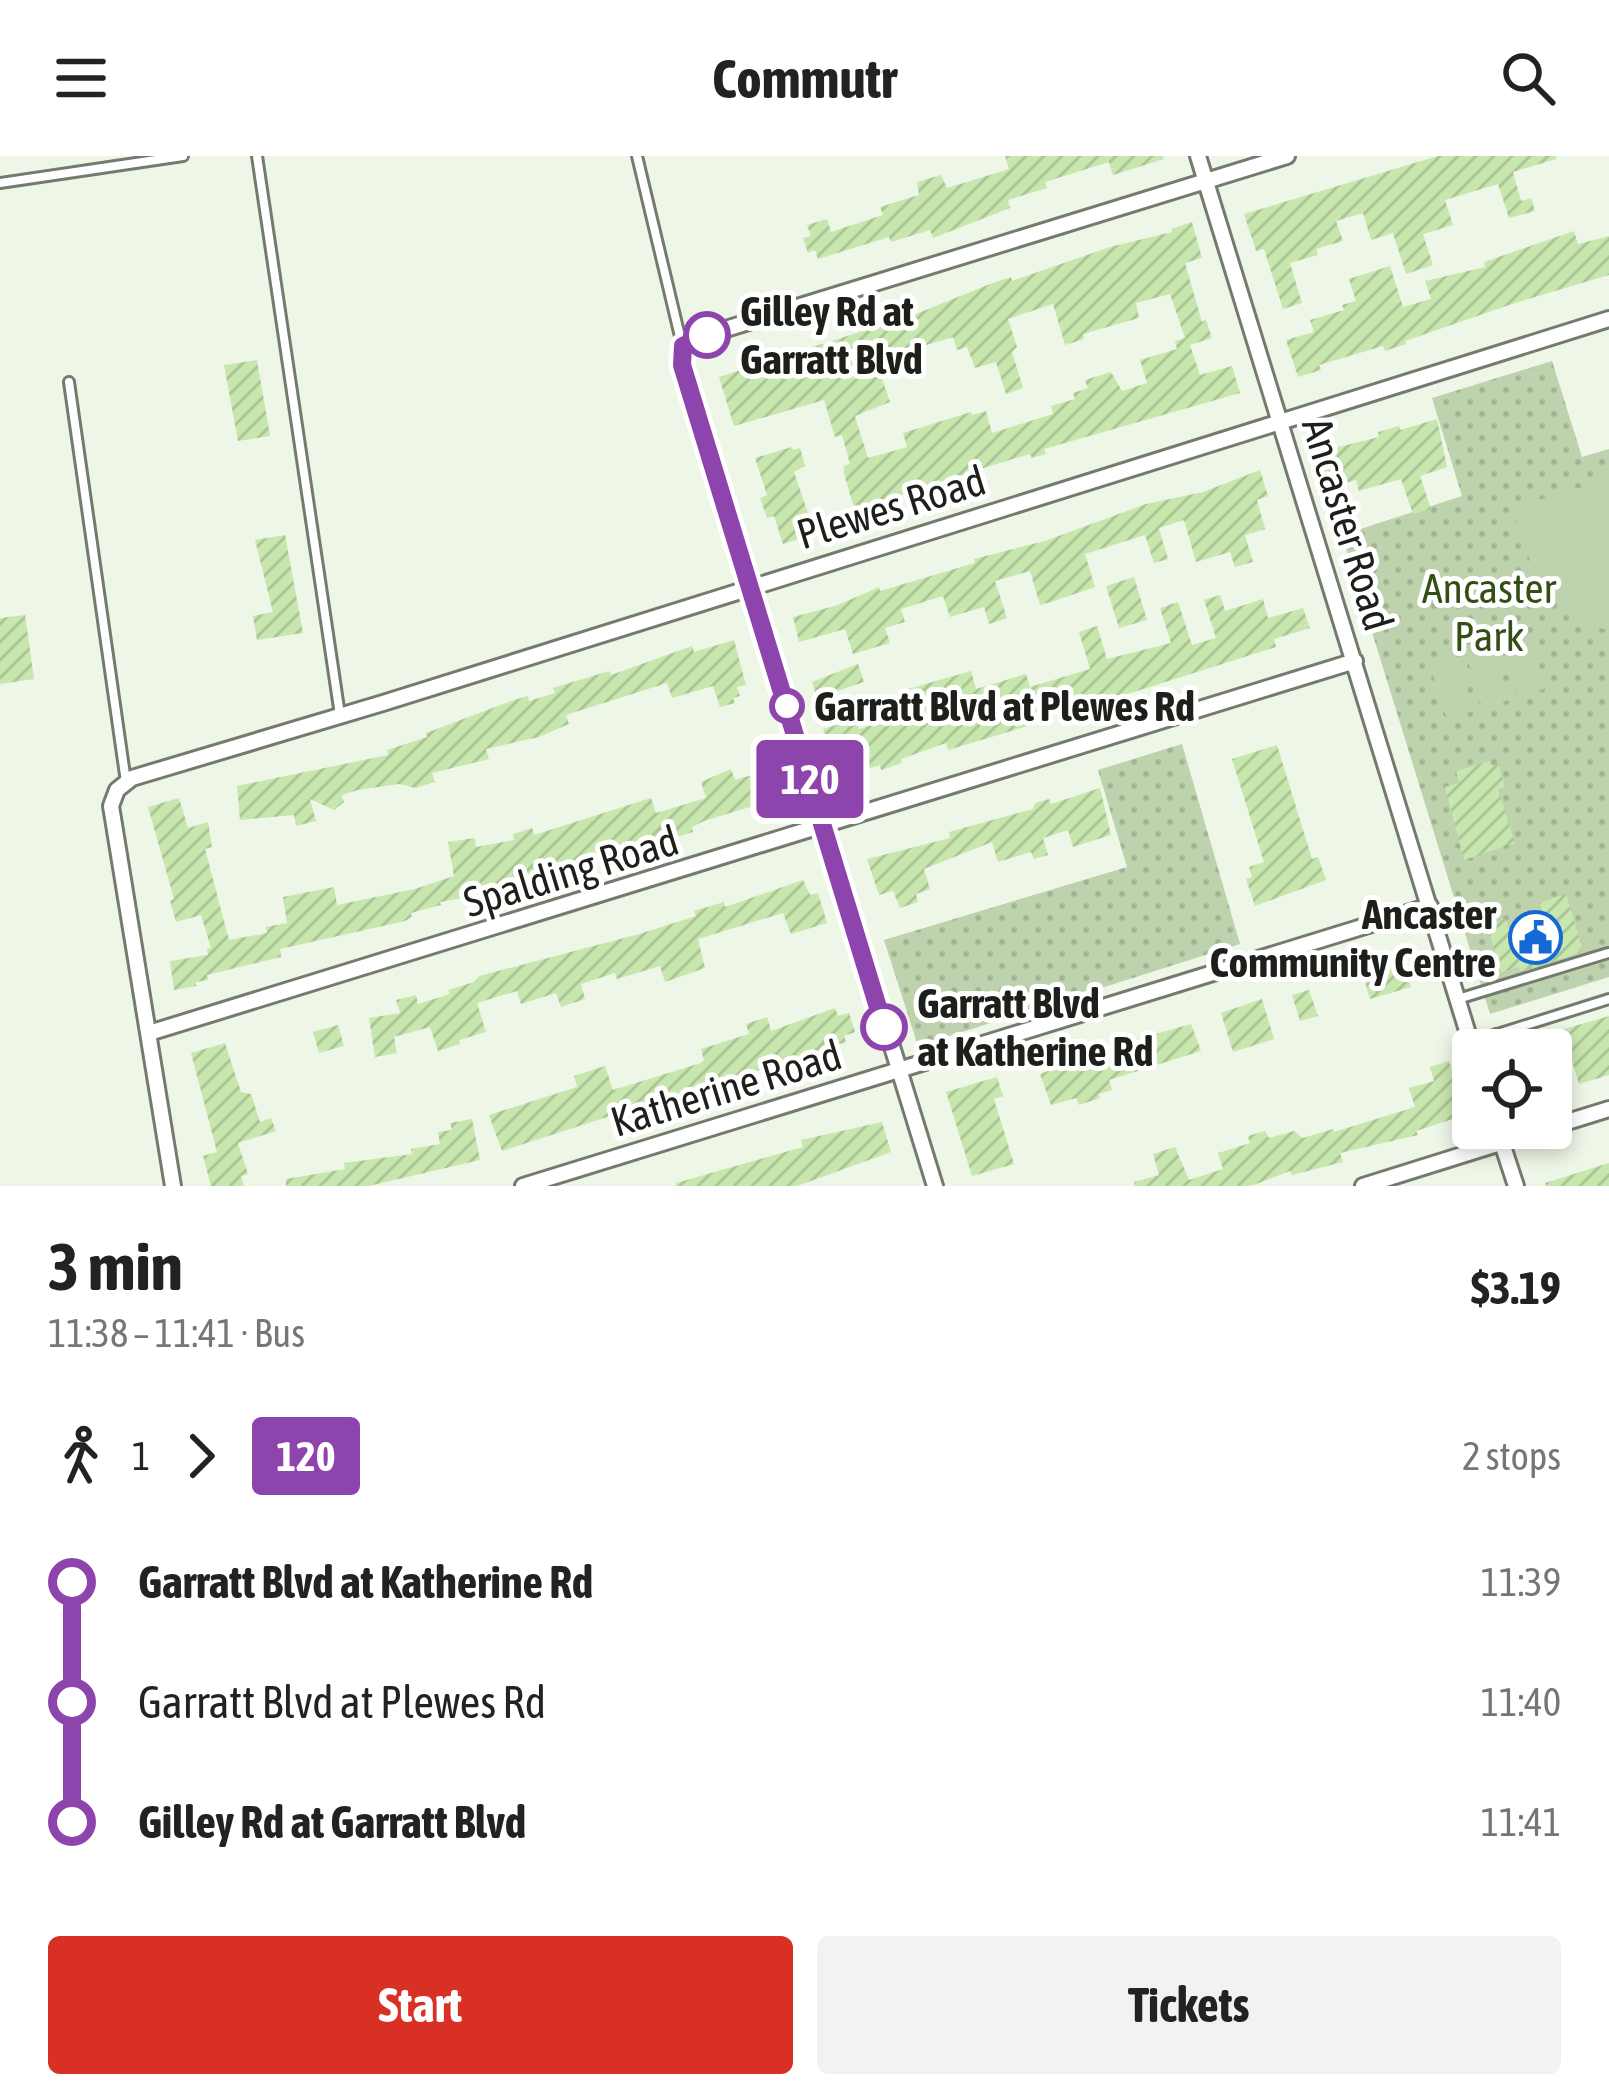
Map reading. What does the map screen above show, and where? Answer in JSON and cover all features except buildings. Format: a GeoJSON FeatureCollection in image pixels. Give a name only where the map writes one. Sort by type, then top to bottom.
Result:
{"type":"FeatureCollection","features":[{"type":"Feature","properties":{"kind":"street","name":"Ancaster Road"},"geometry":{"type":"LineString","coordinates":[[1198,156],[1467,1029]]}},
{"type":"Feature","properties":{"kind":"street"},"geometry":{"type":"LineString","coordinates":[[934,1186],[682,365],[683,346],[690,340],[1287,156]]}},
{"type":"Feature","properties":{"kind":"street","name":"Plewes Road"},"geometry":{"type":"LineString","coordinates":[[126,782],[140,773],[340,715],[1609,319]]}},
{"type":"Feature","properties":{"kind":"street","name":"Spalding Road"},"geometry":{"type":"LineString","coordinates":[[149,1033],[1355,661]]}},
{"type":"Feature","properties":{"kind":"street"},"geometry":{"type":"LineString","coordinates":[[126,782],[111,806],[173,1186]]}},
{"type":"Feature","properties":{"kind":"street","name":"Katherine Road"},"geometry":{"type":"LineString","coordinates":[[523,1186],[1430,906]]}},
{"type":"Feature","properties":{"kind":"street"},"geometry":{"type":"LineString","coordinates":[[1572,1121],[1609,1109]]}},
{"type":"Feature","properties":{"kind":"street"},"geometry":{"type":"LineString","coordinates":[[1363,1186],[1462,1149]]}},
{"type":"Feature","properties":{"kind":"street"},"geometry":{"type":"LineString","coordinates":[[1504,1149],[1516,1186]]}},
{"type":"Feature","properties":{"kind":"lane"},"geometry":{"type":"LineString","coordinates":[[0,183],[184,156]]}},
{"type":"Feature","properties":{"kind":"lane"},"geometry":{"type":"LineString","coordinates":[[256,156],[340,715]]}},
{"type":"Feature","properties":{"kind":"lane"},"geometry":{"type":"LineString","coordinates":[[637,156],[683,346]]}},
{"type":"Feature","properties":{"kind":"lane"},"geometry":{"type":"LineString","coordinates":[[70,382],[126,782]]}},
{"type":"Feature","properties":{"kind":"lane"},"geometry":{"type":"LineString","coordinates":[[1458,999],[1608,952]]}},
{"type":"Feature","properties":{"kind":"lane"},"geometry":{"type":"LineString","coordinates":[[1512,1029],[1609,999]]}},
{"type":"Feature","properties":{"kind":"green space","name":"Ancaster Park"},"geometry":{"type":"Polygon","coordinates":[[[1552,361],[1582,457],[1609,449],[1609,977],[1490,1014],[1342,535],[1462,496],[1432,398],[1552,361]]]}},
{"type":"Feature","properties":{"kind":"green space"},"geometry":{"type":"Polygon","coordinates":[[[1609,479],[1609,630],[1588,624],[1555,601],[1533,567],[1512,508],[1609,479]]]}},
{"type":"Feature","properties":{"kind":"green space"},"geometry":{"type":"Polygon","coordinates":[[[1527,632],[1544,689],[1518,697],[1500,640],[1527,632]]]}},
{"type":"Feature","properties":{"kind":"green space"},"geometry":{"type":"Polygon","coordinates":[[[1491,642],[1509,700],[1482,708],[1465,651],[1491,642]]]}},
{"type":"Feature","properties":{"kind":"green space"},"geometry":{"type":"Polygon","coordinates":[[[1456,654],[1474,711],[1447,719],[1429,662],[1456,654]]]}},
{"type":"Feature","properties":{"kind":"green space"},"geometry":{"type":"Polygon","coordinates":[[[1182,744],[1240,944],[918,1046],[884,940],[1127,867],[1098,770],[1182,744]]]}},
{"type":"Feature","properties":{"kind":"bus line","name":"120"},"geometry":{"type":"LineString","coordinates":[[707,335],[683,346],[682,365],[884,1027]]}},
{"type":"Feature","properties":{"kind":"place","name":"Gilley Rd at Garratt Blvd"},"geometry":{"type":"Point","coordinates":[707,335]}},
{"type":"Feature","properties":{"kind":"place","name":"Garratt Blvd at Plewes Rd"},"geometry":{"type":"Point","coordinates":[787,706]}},
{"type":"Feature","properties":{"kind":"place","name":"Ancaster Community Centre"},"geometry":{"type":"Point","coordinates":[1535,938]}},
{"type":"Feature","properties":{"kind":"place","name":"Garratt Blvd at Katherine Rd"},"geometry":{"type":"Point","coordinates":[884,1027]}}]}
